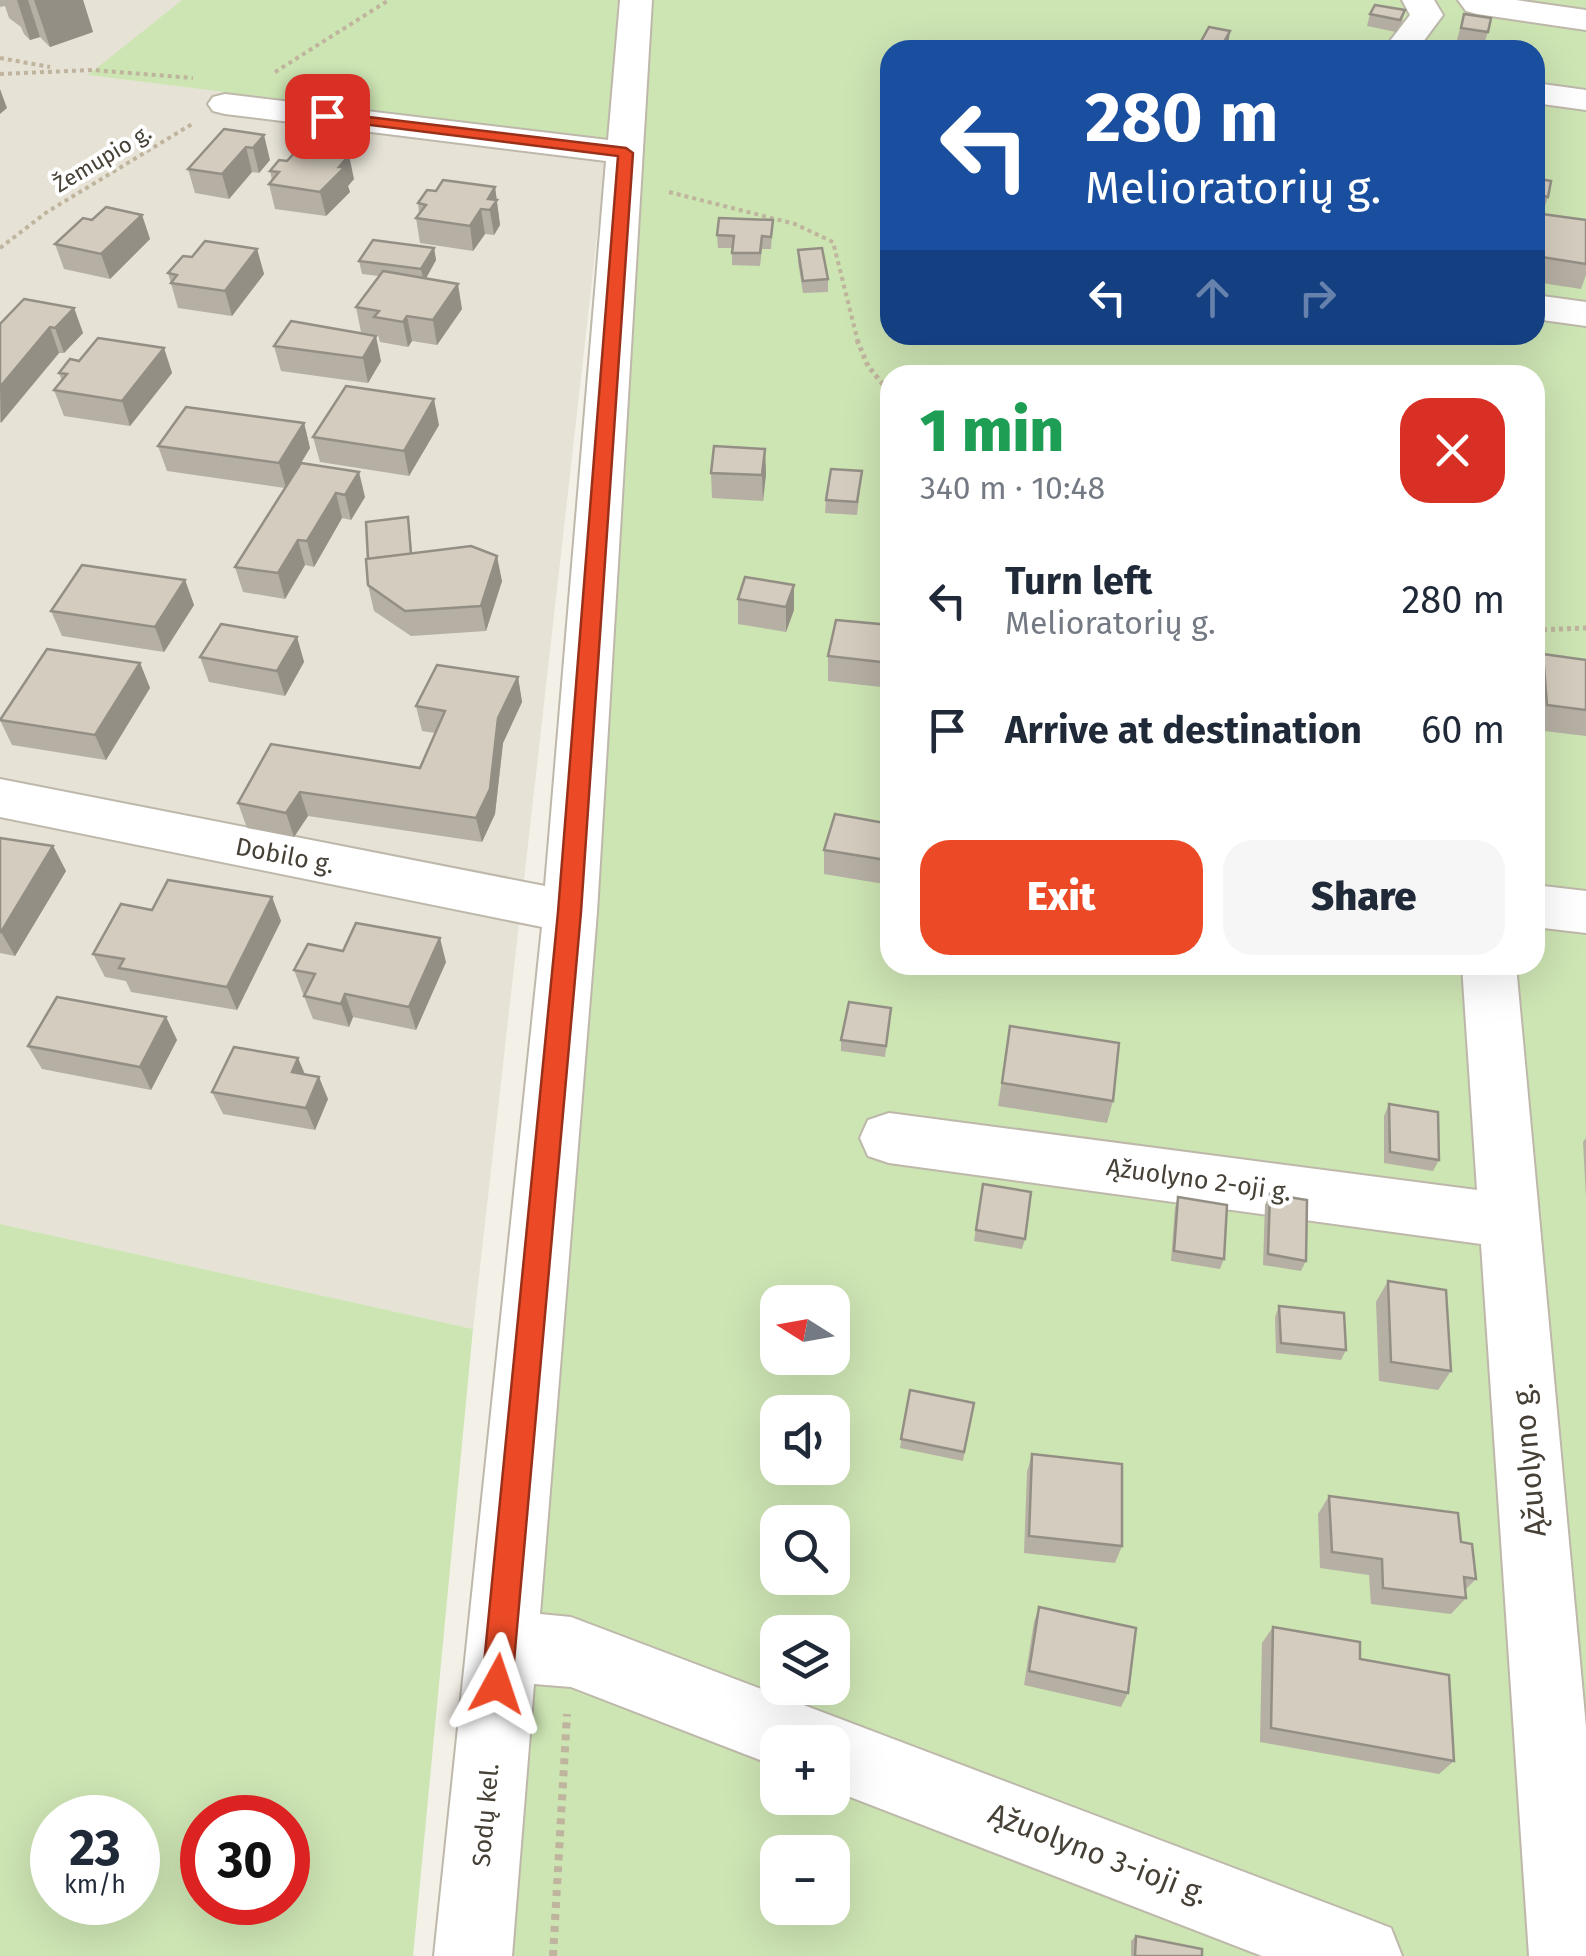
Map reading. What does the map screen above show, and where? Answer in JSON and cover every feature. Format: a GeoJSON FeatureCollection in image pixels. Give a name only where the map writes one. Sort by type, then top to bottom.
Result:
{"type":"FeatureCollection","features":[{"type":"Feature","properties":{"kind":"street","name":"Sodų kel."},"geometry":{"type":"LineString","coordinates":[[473,1956],[570,912],[636,0]]}},
{"type":"Feature","properties":{"kind":"street"},"geometry":{"type":"LineString","coordinates":[[1405,40],[1422,8],[1454,14],[1476,2],[1586,20]]}},
{"type":"Feature","properties":{"kind":"street"},"geometry":{"type":"LineString","coordinates":[[1545,94],[1586,100]]}},
{"type":"Feature","properties":{"kind":"street"},"geometry":{"type":"LineString","coordinates":[[225,104],[625,166]]}},
{"type":"Feature","properties":{"kind":"street"},"geometry":{"type":"LineString","coordinates":[[1545,309],[1586,314]]}},
{"type":"Feature","properties":{"kind":"street","name":"Dobilo g."},"geometry":{"type":"LineString","coordinates":[[0,798],[570,912]]}},
{"type":"Feature","properties":{"kind":"street"},"geometry":{"type":"LineString","coordinates":[[1545,907],[1586,912]]}},
{"type":"Feature","properties":{"kind":"street","name":"Ąžuolyno g."},"geometry":{"type":"LineString","coordinates":[[1490,975],[1568,1956]]}},
{"type":"Feature","properties":{"kind":"street","name":"Ąžuolyno 2-oji g."},"geometry":{"type":"LineString","coordinates":[[889,1138],[1510,1221]]}},
{"type":"Feature","properties":{"kind":"street"},"geometry":{"type":"LineString","coordinates":[[500,1646],[570,1652],[761,1725]]}},
{"type":"Feature","properties":{"kind":"street","name":"Ąžuolyno 3-ioji g."},"geometry":{"type":"LineString","coordinates":[[850,1760],[1363,1956]]}},
{"type":"Feature","properties":{"kind":"path","name":"Žemupio g."},"geometry":{"type":"LineString","coordinates":[[0,248],[46,212],[389,0]]}},
{"type":"Feature","properties":{"kind":"path"},"geometry":{"type":"LineString","coordinates":[[0,58],[61,69],[193,78],[225,104]]}},
{"type":"Feature","properties":{"kind":"path"},"geometry":{"type":"LineString","coordinates":[[0,74],[61,69]]}},
{"type":"Feature","properties":{"kind":"path"},"geometry":{"type":"LineString","coordinates":[[625,166],[795,224],[832,242],[846,312],[880,387]]}},
{"type":"Feature","properties":{"kind":"path"},"geometry":{"type":"LineString","coordinates":[[1545,630],[1586,628]]}},
{"type":"Feature","properties":{"kind":"shaded area"},"geometry":{"type":"Polygon","coordinates":[[[0,0],[182,0],[89,75],[608,140],[473,1329],[0,1224],[0,0]]]}},
{"type":"Feature","properties":{"kind":"green space"},"geometry":{"type":"Polygon","coordinates":[[[182,0],[618,0],[608,140],[88,75],[182,0]]]}},
{"type":"Feature","properties":{"kind":"green space"},"geometry":{"type":"Polygon","coordinates":[[[649,0],[1586,0],[1586,1956],[508,1956],[649,0]]]}},
{"type":"Feature","properties":{"kind":"green space"},"geometry":{"type":"Polygon","coordinates":[[[0,1224],[473,1329],[413,1956],[0,1956],[0,1224]]]}},
{"type":"Feature","properties":{"kind":"building"},"geometry":{"type":"Polygon","coordinates":[[[1375,5],[1405,10],[1400,20],[1370,14],[1375,5]]]}},
{"type":"Feature","properties":{"kind":"building"},"geometry":{"type":"Polygon","coordinates":[[[1464,14],[1491,18],[1488,32],[1461,28],[1464,14]]]}},
{"type":"Feature","properties":{"kind":"building"},"geometry":{"type":"Polygon","coordinates":[[[1209,27],[1230,31],[1225,40],[1202,40],[1209,27]]]}},
{"type":"Feature","properties":{"kind":"building"},"geometry":{"type":"Polygon","coordinates":[[[224,129],[264,135],[253,148],[246,147],[222,174],[188,169],[224,129]]]}},
{"type":"Feature","properties":{"kind":"building"},"geometry":{"type":"Polygon","coordinates":[[[299,148],[349,155],[339,167],[345,167],[320,192],[269,184],[279,172],[270,171],[279,160],[287,161],[299,148]]]}},
{"type":"Feature","properties":{"kind":"building"},"geometry":{"type":"Polygon","coordinates":[[[443,180],[495,187],[488,199],[497,200],[490,210],[481,209],[470,226],[416,218],[426,205],[418,203],[427,190],[436,191],[443,180]]]}},
{"type":"Feature","properties":{"kind":"building"},"geometry":{"type":"Polygon","coordinates":[[[1545,180],[1551,181],[1548,197],[1545,196],[1545,180]]]}},
{"type":"Feature","properties":{"kind":"building"},"geometry":{"type":"Polygon","coordinates":[[[106,207],[142,215],[101,254],[55,244],[83,218],[92,220],[106,207]]]}},
{"type":"Feature","properties":{"kind":"building"},"geometry":{"type":"Polygon","coordinates":[[[1545,214],[1586,220],[1586,264],[1545,258],[1545,214]]]}},
{"type":"Feature","properties":{"kind":"building"},"geometry":{"type":"Polygon","coordinates":[[[719,218],[773,220],[771,237],[762,236],[760,253],[732,253],[734,236],[717,235],[719,218]]]}},
{"type":"Feature","properties":{"kind":"building"},"geometry":{"type":"Polygon","coordinates":[[[373,240],[434,248],[421,269],[359,261],[373,240]]]}},
{"type":"Feature","properties":{"kind":"building"},"geometry":{"type":"Polygon","coordinates":[[[205,241],[257,249],[225,291],[171,283],[177,275],[168,273],[183,256],[192,257],[205,241]]]}},
{"type":"Feature","properties":{"kind":"building"},"geometry":{"type":"Polygon","coordinates":[[[822,248],[828,279],[803,281],[798,250],[822,248]]]}},
{"type":"Feature","properties":{"kind":"building"},"geometry":{"type":"Polygon","coordinates":[[[383,271],[458,284],[433,320],[407,316],[403,322],[374,317],[379,311],[356,307],[383,271]]]}},
{"type":"Feature","properties":{"kind":"building"},"geometry":{"type":"Polygon","coordinates":[[[24,299],[74,308],[55,328],[50,327],[0,387],[0,324],[24,299]]]}},
{"type":"Feature","properties":{"kind":"building"},"geometry":{"type":"Polygon","coordinates":[[[291,321],[376,336],[363,358],[274,346],[291,321]]]}},
{"type":"Feature","properties":{"kind":"building"},"geometry":{"type":"Polygon","coordinates":[[[98,338],[164,348],[122,401],[54,390],[67,374],[59,373],[70,359],[79,361],[98,338]]]}},
{"type":"Feature","properties":{"kind":"building"},"geometry":{"type":"Polygon","coordinates":[[[346,386],[434,399],[404,451],[313,437],[346,386]]]}},
{"type":"Feature","properties":{"kind":"building"},"geometry":{"type":"Polygon","coordinates":[[[186,407],[304,423],[279,463],[158,446],[186,407]]]}},
{"type":"Feature","properties":{"kind":"building"},"geometry":{"type":"Polygon","coordinates":[[[714,446],[765,449],[762,475],[711,473],[714,446]]]}},
{"type":"Feature","properties":{"kind":"building"},"geometry":{"type":"Polygon","coordinates":[[[301,463],[359,472],[345,495],[336,493],[307,541],[298,540],[278,573],[235,567],[301,463]]]}},
{"type":"Feature","properties":{"kind":"building"},"geometry":{"type":"Polygon","coordinates":[[[831,469],[862,471],[857,502],[826,500],[831,469]]]}},
{"type":"Feature","properties":{"kind":"building"},"geometry":{"type":"Polygon","coordinates":[[[408,517],[411,554],[368,559],[366,522],[408,517]]]}},
{"type":"Feature","properties":{"kind":"building"},"geometry":{"type":"Polygon","coordinates":[[[471,546],[497,556],[481,606],[405,611],[368,585],[366,559],[471,546]]]}},
{"type":"Feature","properties":{"kind":"building"},"geometry":{"type":"Polygon","coordinates":[[[82,565],[185,580],[155,627],[51,611],[82,565]]]}},
{"type":"Feature","properties":{"kind":"building"},"geometry":{"type":"Polygon","coordinates":[[[745,577],[794,585],[786,607],[738,599],[745,577]]]}},
{"type":"Feature","properties":{"kind":"building"},"geometry":{"type":"Polygon","coordinates":[[[836,620],[880,624],[880,662],[828,656],[836,620]]]}},
{"type":"Feature","properties":{"kind":"building"},"geometry":{"type":"Polygon","coordinates":[[[221,624],[297,637],[277,671],[200,657],[221,624]]]}},
{"type":"Feature","properties":{"kind":"building"},"geometry":{"type":"Polygon","coordinates":[[[47,649],[140,663],[95,735],[0,720],[47,649]]]}},
{"type":"Feature","properties":{"kind":"building"},"geometry":{"type":"Polygon","coordinates":[[[1545,654],[1586,660],[1586,710],[1547,705],[1545,654]]]}},
{"type":"Feature","properties":{"kind":"building"},"geometry":{"type":"Polygon","coordinates":[[[437,665],[518,677],[498,718],[490,789],[476,818],[300,792],[286,813],[238,803],[271,744],[420,768],[445,711],[416,706],[437,665]]]}},
{"type":"Feature","properties":{"kind":"building"},"geometry":{"type":"Polygon","coordinates":[[[835,814],[880,822],[880,859],[824,850],[835,814]]]}},
{"type":"Feature","properties":{"kind":"building"},"geometry":{"type":"Polygon","coordinates":[[[0,838],[53,846],[1,932],[0,932],[0,838]]]}},
{"type":"Feature","properties":{"kind":"building"},"geometry":{"type":"Polygon","coordinates":[[[168,880],[272,897],[227,987],[119,968],[124,959],[93,954],[121,904],[152,910],[168,880]]]}},
{"type":"Feature","properties":{"kind":"building"},"geometry":{"type":"Polygon","coordinates":[[[356,923],[440,938],[409,1007],[345,994],[341,1004],[304,996],[315,974],[294,970],[308,944],[343,951],[356,923]]]}},
{"type":"Feature","properties":{"kind":"building"},"geometry":{"type":"Polygon","coordinates":[[[57,997],[166,1017],[140,1067],[28,1046],[57,997]]]}},
{"type":"Feature","properties":{"kind":"building"},"geometry":{"type":"Polygon","coordinates":[[[849,1002],[891,1008],[886,1046],[841,1040],[849,1002]]]}},
{"type":"Feature","properties":{"kind":"building"},"geometry":{"type":"Polygon","coordinates":[[[1010,1026],[1119,1043],[1113,1101],[1002,1083],[1010,1026]]]}},
{"type":"Feature","properties":{"kind":"building"},"geometry":{"type":"Polygon","coordinates":[[[234,1047],[298,1058],[292,1072],[319,1077],[306,1108],[212,1092],[234,1047]]]}},
{"type":"Feature","properties":{"kind":"building"},"geometry":{"type":"Polygon","coordinates":[[[1389,1104],[1438,1112],[1439,1160],[1390,1152],[1389,1104]]]}},
{"type":"Feature","properties":{"kind":"building"},"geometry":{"type":"Polygon","coordinates":[[[983,1184],[1031,1192],[1025,1239],[976,1230],[983,1184]]]}},
{"type":"Feature","properties":{"kind":"building"},"geometry":{"type":"Polygon","coordinates":[[[1270,1194],[1307,1200],[1306,1261],[1268,1254],[1270,1194]]]}},
{"type":"Feature","properties":{"kind":"building"},"geometry":{"type":"Polygon","coordinates":[[[1178,1197],[1227,1205],[1224,1259],[1174,1251],[1178,1197]]]}},
{"type":"Feature","properties":{"kind":"building"},"geometry":{"type":"Polygon","coordinates":[[[1388,1281],[1446,1290],[1451,1371],[1391,1362],[1388,1281]]]}},
{"type":"Feature","properties":{"kind":"building"},"geometry":{"type":"Polygon","coordinates":[[[1279,1306],[1344,1313],[1346,1350],[1281,1343],[1279,1306]]]}},
{"type":"Feature","properties":{"kind":"building"},"geometry":{"type":"Polygon","coordinates":[[[910,1390],[974,1403],[964,1452],[901,1439],[910,1390]]]}},
{"type":"Feature","properties":{"kind":"building"},"geometry":{"type":"Polygon","coordinates":[[[1032,1454],[1122,1464],[1122,1546],[1029,1536],[1032,1454]]]}},
{"type":"Feature","properties":{"kind":"building"},"geometry":{"type":"Polygon","coordinates":[[[1329,1496],[1458,1513],[1461,1542],[1472,1544],[1476,1579],[1464,1577],[1466,1598],[1383,1588],[1382,1559],[1332,1552],[1329,1496]]]}},
{"type":"Feature","properties":{"kind":"building"},"geometry":{"type":"Polygon","coordinates":[[[1039,1607],[1136,1628],[1128,1693],[1029,1671],[1039,1607]]]}},
{"type":"Feature","properties":{"kind":"building"},"geometry":{"type":"Polygon","coordinates":[[[1273,1627],[1360,1642],[1360,1659],[1449,1675],[1454,1761],[1271,1728],[1273,1627]]]}},
{"type":"Feature","properties":{"kind":"building"},"geometry":{"type":"Polygon","coordinates":[[[1136,1936],[1202,1949],[1202,1956],[1135,1956],[1136,1936]]]}},
{"type":"Feature","properties":{"kind":"route"},"geometry":{"type":"LineString","coordinates":[[327,116],[626,153],[570,912],[497,1684]]}}]}
